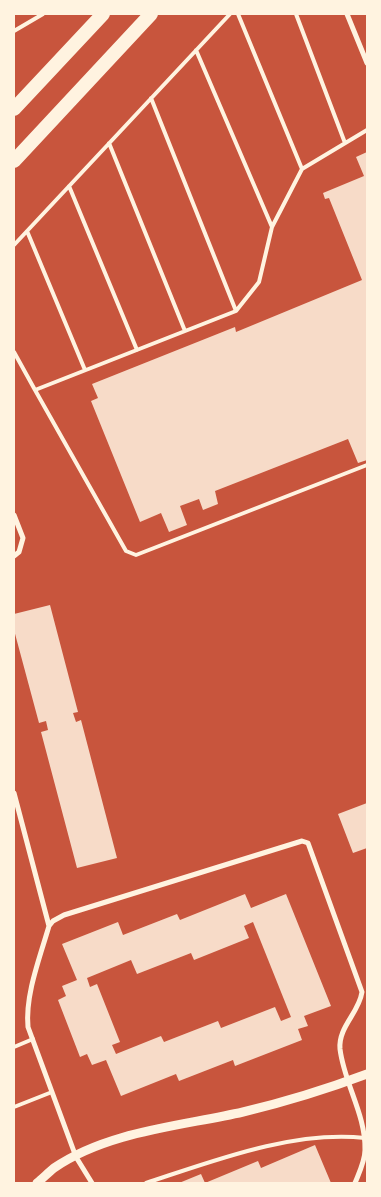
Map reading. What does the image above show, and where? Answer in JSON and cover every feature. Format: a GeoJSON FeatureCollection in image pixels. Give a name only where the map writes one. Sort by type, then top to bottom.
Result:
{"type":"FeatureCollection","features":[{"type":"Feature","properties":{"kind":"highway"},"geometry":{"type":"LineString","coordinates":[[14,161],[151,14]]}},
{"type":"Feature","properties":{"kind":"highway"},"geometry":{"type":"LineString","coordinates":[[14,109],[99,15]]}},
{"type":"Feature","properties":{"kind":"street"},"geometry":{"type":"LineString","coordinates":[[347,14],[367,63]]}},
{"type":"Feature","properties":{"kind":"street"},"geometry":{"type":"LineString","coordinates":[[14,515],[23,538],[19,552],[14,556]]}},
{"type":"Feature","properties":{"kind":"street"},"geometry":{"type":"LineString","coordinates":[[14,793],[49,926]]}},
{"type":"Feature","properties":{"kind":"street"},"geometry":{"type":"LineString","coordinates":[[92,1183],[76,1157],[28,1027],[29,1001],[49,926],[53,921],[64,915],[302,841],[308,843],[362,992],[361,1002],[344,1027],[340,1048],[347,1081],[365,1138],[365,1152],[355,1183]]}},
{"type":"Feature","properties":{"kind":"street"},"geometry":{"type":"LineString","coordinates":[[37,1183],[55,1168],[119,1138],[244,1112],[310,1094],[367,1074]]}},
{"type":"Feature","properties":{"kind":"lane"},"geometry":{"type":"LineString","coordinates":[[14,31],[42,14]]}},
{"type":"Feature","properties":{"kind":"lane"},"geometry":{"type":"LineString","coordinates":[[14,245],[230,14]]}},
{"type":"Feature","properties":{"kind":"lane"},"geometry":{"type":"LineString","coordinates":[[238,14],[302,169]]}},
{"type":"Feature","properties":{"kind":"lane"},"geometry":{"type":"LineString","coordinates":[[296,14],[345,144]]}},
{"type":"Feature","properties":{"kind":"lane"},"geometry":{"type":"LineString","coordinates":[[196,50],[272,227]]}},
{"type":"Feature","properties":{"kind":"lane"},"geometry":{"type":"LineString","coordinates":[[151,98],[236,311]]}},
{"type":"Feature","properties":{"kind":"lane"},"geometry":{"type":"LineString","coordinates":[[35,390],[236,311],[259,282],[272,227],[302,169],[367,130]]}},
{"type":"Feature","properties":{"kind":"lane"},"geometry":{"type":"LineString","coordinates":[[109,143],[185,331]]}},
{"type":"Feature","properties":{"kind":"lane"},"geometry":{"type":"LineString","coordinates":[[69,186],[137,350]]}},
{"type":"Feature","properties":{"kind":"lane"},"geometry":{"type":"LineString","coordinates":[[27,230],[85,370]]}},
{"type":"Feature","properties":{"kind":"lane"},"geometry":{"type":"LineString","coordinates":[[14,352],[126,551],[136,556],[367,465]]}},
{"type":"Feature","properties":{"kind":"lane"},"geometry":{"type":"LineString","coordinates":[[14,1047],[33,1039]]}},
{"type":"Feature","properties":{"kind":"lane"},"geometry":{"type":"LineString","coordinates":[[14,1107],[52,1092]]}},
{"type":"Feature","properties":{"kind":"lane"},"geometry":{"type":"LineString","coordinates":[[146,1183],[211,1161],[291,1140],[349,1136],[365,1138]]}},
{"type":"Feature","properties":{"kind":"building"},"geometry":{"type":"Polygon","coordinates":[[[367,152],[367,460],[358,463],[348,439],[215,491],[218,504],[203,510],[199,499],[180,506],[187,525],[169,532],[161,513],[140,522],[91,401],[98,398],[92,384],[235,327],[236,332],[362,280],[329,198],[325,199],[323,193],[364,176],[356,157],[367,152]]]}},
{"type":"Feature","properties":{"kind":"building"},"geometry":{"type":"Polygon","coordinates":[[[50,605],[78,712],[73,713],[76,722],[81,720],[117,858],[77,868],[41,732],[48,730],[46,721],[39,723],[14,630],[14,614],[50,605]]]}},
{"type":"Feature","properties":{"kind":"building"},"geometry":{"type":"Polygon","coordinates":[[[367,803],[367,848],[353,853],[338,814],[367,803]]]}},
{"type":"Feature","properties":{"kind":"building"},"geometry":{"type":"Polygon","coordinates":[[[245,894],[251,908],[286,894],[331,1006],[304,1016],[308,1026],[298,1029],[302,1040],[235,1066],[233,1060],[179,1081],[176,1074],[121,1096],[106,1060],[92,1065],[87,1054],[80,1057],[58,1000],[66,996],[62,986],[77,980],[62,944],[118,922],[123,935],[177,914],[180,920],[245,894]],[[253,922],[244,926],[249,938],[194,960],[191,953],[137,974],[131,960],[87,978],[90,987],[97,984],[120,1042],[112,1045],[116,1054],[161,1036],[164,1042],[218,1021],[221,1028],[275,1007],[281,1021],[291,1017],[253,922]]]}},
{"type":"Feature","properties":{"kind":"building"},"geometry":{"type":"Polygon","coordinates":[[[315,1145],[331,1183],[205,1183],[258,1161],[261,1168],[315,1145]]]}},
{"type":"Feature","properties":{"kind":"building"},"geometry":{"type":"Polygon","coordinates":[[[201,1174],[205,1183],[179,1183],[201,1174]]]}}]}
